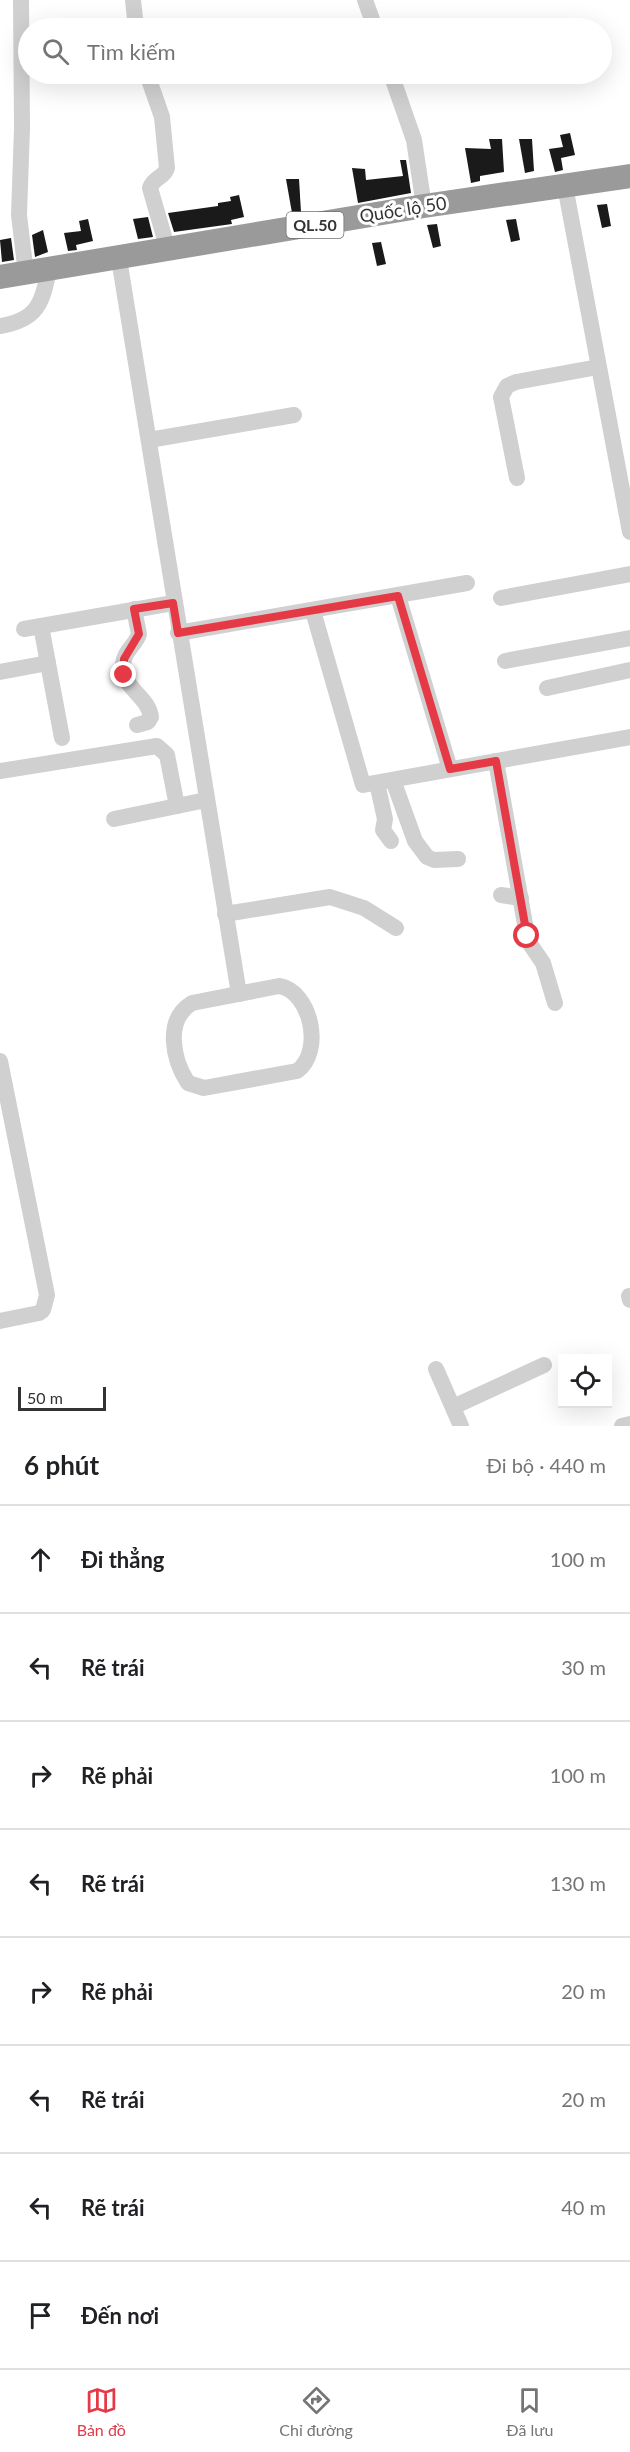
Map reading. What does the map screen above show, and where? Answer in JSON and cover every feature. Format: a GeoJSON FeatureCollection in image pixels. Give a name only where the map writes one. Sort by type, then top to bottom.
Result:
{"type":"FeatureCollection","features":[{"type":"Feature","properties":{"kind":"highway","name":"Quốc lộ 50"},"geometry":{"type":"LineString","coordinates":[[0,277],[118,260],[424,206],[630,176]]}},
{"type":"Feature","properties":{"kind":"street"},"geometry":{"type":"LineString","coordinates":[[21,0],[21,18]]}},
{"type":"Feature","properties":{"kind":"street"},"geometry":{"type":"LineString","coordinates":[[133,0],[135,18]]}},
{"type":"Feature","properties":{"kind":"street"},"geometry":{"type":"LineString","coordinates":[[365,0],[371,18]]}},
{"type":"Feature","properties":{"kind":"street"},"geometry":{"type":"LineString","coordinates":[[0,326],[23,321],[32,314],[44,294],[19,215],[22,84]]}},
{"type":"Feature","properties":{"kind":"street"},"geometry":{"type":"LineString","coordinates":[[150,84],[162,117],[167,168],[150,188],[168,250]]}},
{"type":"Feature","properties":{"kind":"street"},"geometry":{"type":"LineString","coordinates":[[394,84],[414,140],[424,206]]}},
{"type":"Feature","properties":{"kind":"street"},"geometry":{"type":"LineString","coordinates":[[565,186],[630,532]]}},
{"type":"Feature","properties":{"kind":"street"},"geometry":{"type":"LineString","coordinates":[[118,260],[238,994]]}},
{"type":"Feature","properties":{"kind":"street"},"geometry":{"type":"LineString","coordinates":[[517,478],[501,397],[507,386],[516,382],[598,367]]}},
{"type":"Feature","properties":{"kind":"street"},"geometry":{"type":"LineString","coordinates":[[149,440],[294,415]]}},
{"type":"Feature","properties":{"kind":"street"},"geometry":{"type":"LineString","coordinates":[[501,598],[630,574]]}},
{"type":"Feature","properties":{"kind":"street"},"geometry":{"type":"LineString","coordinates":[[178,633],[467,583]]}},
{"type":"Feature","properties":{"kind":"street"},"geometry":{"type":"LineString","coordinates":[[398,596],[450,769]]}},
{"type":"Feature","properties":{"kind":"street"},"geometry":{"type":"LineString","coordinates":[[62,738],[48,663],[32,627],[173,603]]}},
{"type":"Feature","properties":{"kind":"street"},"geometry":{"type":"LineString","coordinates":[[134,609],[139,634],[124,659],[124,675],[132,690],[148,703],[152,717],[148,722],[136,725]]}},
{"type":"Feature","properties":{"kind":"street"},"geometry":{"type":"LineString","coordinates":[[313,610],[361,782],[368,785],[630,737]]}},
{"type":"Feature","properties":{"kind":"street"},"geometry":{"type":"LineString","coordinates":[[506,661],[630,638]]}},
{"type":"Feature","properties":{"kind":"street"},"geometry":{"type":"LineString","coordinates":[[0,672],[48,663]]}},
{"type":"Feature","properties":{"kind":"street"},"geometry":{"type":"LineString","coordinates":[[547,688],[630,670]]}},
{"type":"Feature","properties":{"kind":"street"},"geometry":{"type":"LineString","coordinates":[[0,771],[157,746],[167,755],[177,806]]}},
{"type":"Feature","properties":{"kind":"street"},"geometry":{"type":"LineString","coordinates":[[496,761],[528,941],[543,963],[555,1003]]}},
{"type":"Feature","properties":{"kind":"street"},"geometry":{"type":"LineString","coordinates":[[385,782],[383,831],[391,841]]}},
{"type":"Feature","properties":{"kind":"street"},"geometry":{"type":"LineString","coordinates":[[385,782],[419,848],[434,860],[458,859]]}},
{"type":"Feature","properties":{"kind":"street"},"geometry":{"type":"LineString","coordinates":[[114,819],[206,800]]}},
{"type":"Feature","properties":{"kind":"street"},"geometry":{"type":"LineString","coordinates":[[501,895],[521,898]]}},
{"type":"Feature","properties":{"kind":"street"},"geometry":{"type":"LineString","coordinates":[[225,914],[330,897],[364,908],[396,928]]}},
{"type":"Feature","properties":{"kind":"street"},"geometry":{"type":"LineString","coordinates":[[279,986],[289,988],[299,995],[305,1006],[311,1040],[305,1062],[297,1071],[204,1088],[194,1087],[183,1074],[177,1060],[174,1035],[177,1019],[183,1009],[192,1003],[238,994],[279,986]]}},
{"type":"Feature","properties":{"kind":"street"},"geometry":{"type":"LineString","coordinates":[[0,1061],[22,1195]]}},
{"type":"Feature","properties":{"kind":"street"},"geometry":{"type":"LineString","coordinates":[[0,1115],[45,1286],[45,1305],[39,1313],[0,1321]]}},
{"type":"Feature","properties":{"kind":"street"},"geometry":{"type":"LineString","coordinates":[[453,1407],[544,1365]]}},
{"type":"Feature","properties":{"kind":"street"},"geometry":{"type":"LineString","coordinates":[[436,1369],[461,1426]]}},
{"type":"Feature","properties":{"kind":"street"},"geometry":{"type":"LineString","coordinates":[[622,1426],[630,1424]]}},
{"type":"Feature","properties":{"kind":"building"},"geometry":{"type":"Polygon","coordinates":[[[570,133],[575,155],[561,158],[563,170],[555,172],[549,149],[563,147],[560,135],[570,133]]]}},
{"type":"Feature","properties":{"kind":"building"},"geometry":{"type":"Polygon","coordinates":[[[489,139],[502,139],[504,172],[480,176],[480,181],[471,183],[465,148],[491,149],[489,139]]]}},
{"type":"Feature","properties":{"kind":"building"},"geometry":{"type":"Polygon","coordinates":[[[519,139],[532,139],[534,171],[525,173],[519,139]]]}},
{"type":"Feature","properties":{"kind":"building"},"geometry":{"type":"Polygon","coordinates":[[[400,160],[406,160],[411,193],[358,203],[352,168],[365,169],[366,180],[403,176],[400,160]]]}},
{"type":"Feature","properties":{"kind":"building"},"geometry":{"type":"Polygon","coordinates":[[[286,179],[299,179],[301,212],[292,213],[286,179]]]}},
{"type":"Feature","properties":{"kind":"building"},"geometry":{"type":"Polygon","coordinates":[[[239,195],[244,217],[231,220],[232,224],[174,232],[168,213],[218,206],[218,203],[231,201],[230,197],[239,195]]]}},
{"type":"Feature","properties":{"kind":"building"},"geometry":{"type":"Polygon","coordinates":[[[607,204],[611,226],[602,228],[597,205],[607,204]]]}},
{"type":"Feature","properties":{"kind":"building"},"geometry":{"type":"Polygon","coordinates":[[[148,217],[153,237],[138,239],[133,219],[148,217]]]}},
{"type":"Feature","properties":{"kind":"building"},"geometry":{"type":"Polygon","coordinates":[[[88,219],[93,241],[76,245],[77,250],[68,251],[64,233],[81,231],[79,221],[88,219]]]}},
{"type":"Feature","properties":{"kind":"building"},"geometry":{"type":"Polygon","coordinates":[[[516,219],[520,240],[511,242],[506,220],[516,219]]]}},
{"type":"Feature","properties":{"kind":"building"},"geometry":{"type":"Polygon","coordinates":[[[437,224],[441,246],[433,248],[427,225],[437,224]]]}},
{"type":"Feature","properties":{"kind":"building"},"geometry":{"type":"Polygon","coordinates":[[[43,230],[48,252],[35,257],[32,235],[43,230]]]}},
{"type":"Feature","properties":{"kind":"building"},"geometry":{"type":"Polygon","coordinates":[[[11,238],[14,260],[2,262],[0,240],[11,238]]]}},
{"type":"Feature","properties":{"kind":"building"},"geometry":{"type":"Polygon","coordinates":[[[381,242],[386,264],[377,266],[372,243],[381,242]]]}},
{"type":"Feature","properties":{"kind":"route"},"geometry":{"type":"LineString","coordinates":[[124,675],[124,659],[139,634],[134,609],[173,603],[178,633],[398,596],[450,769],[496,761],[527,936]]}}]}
